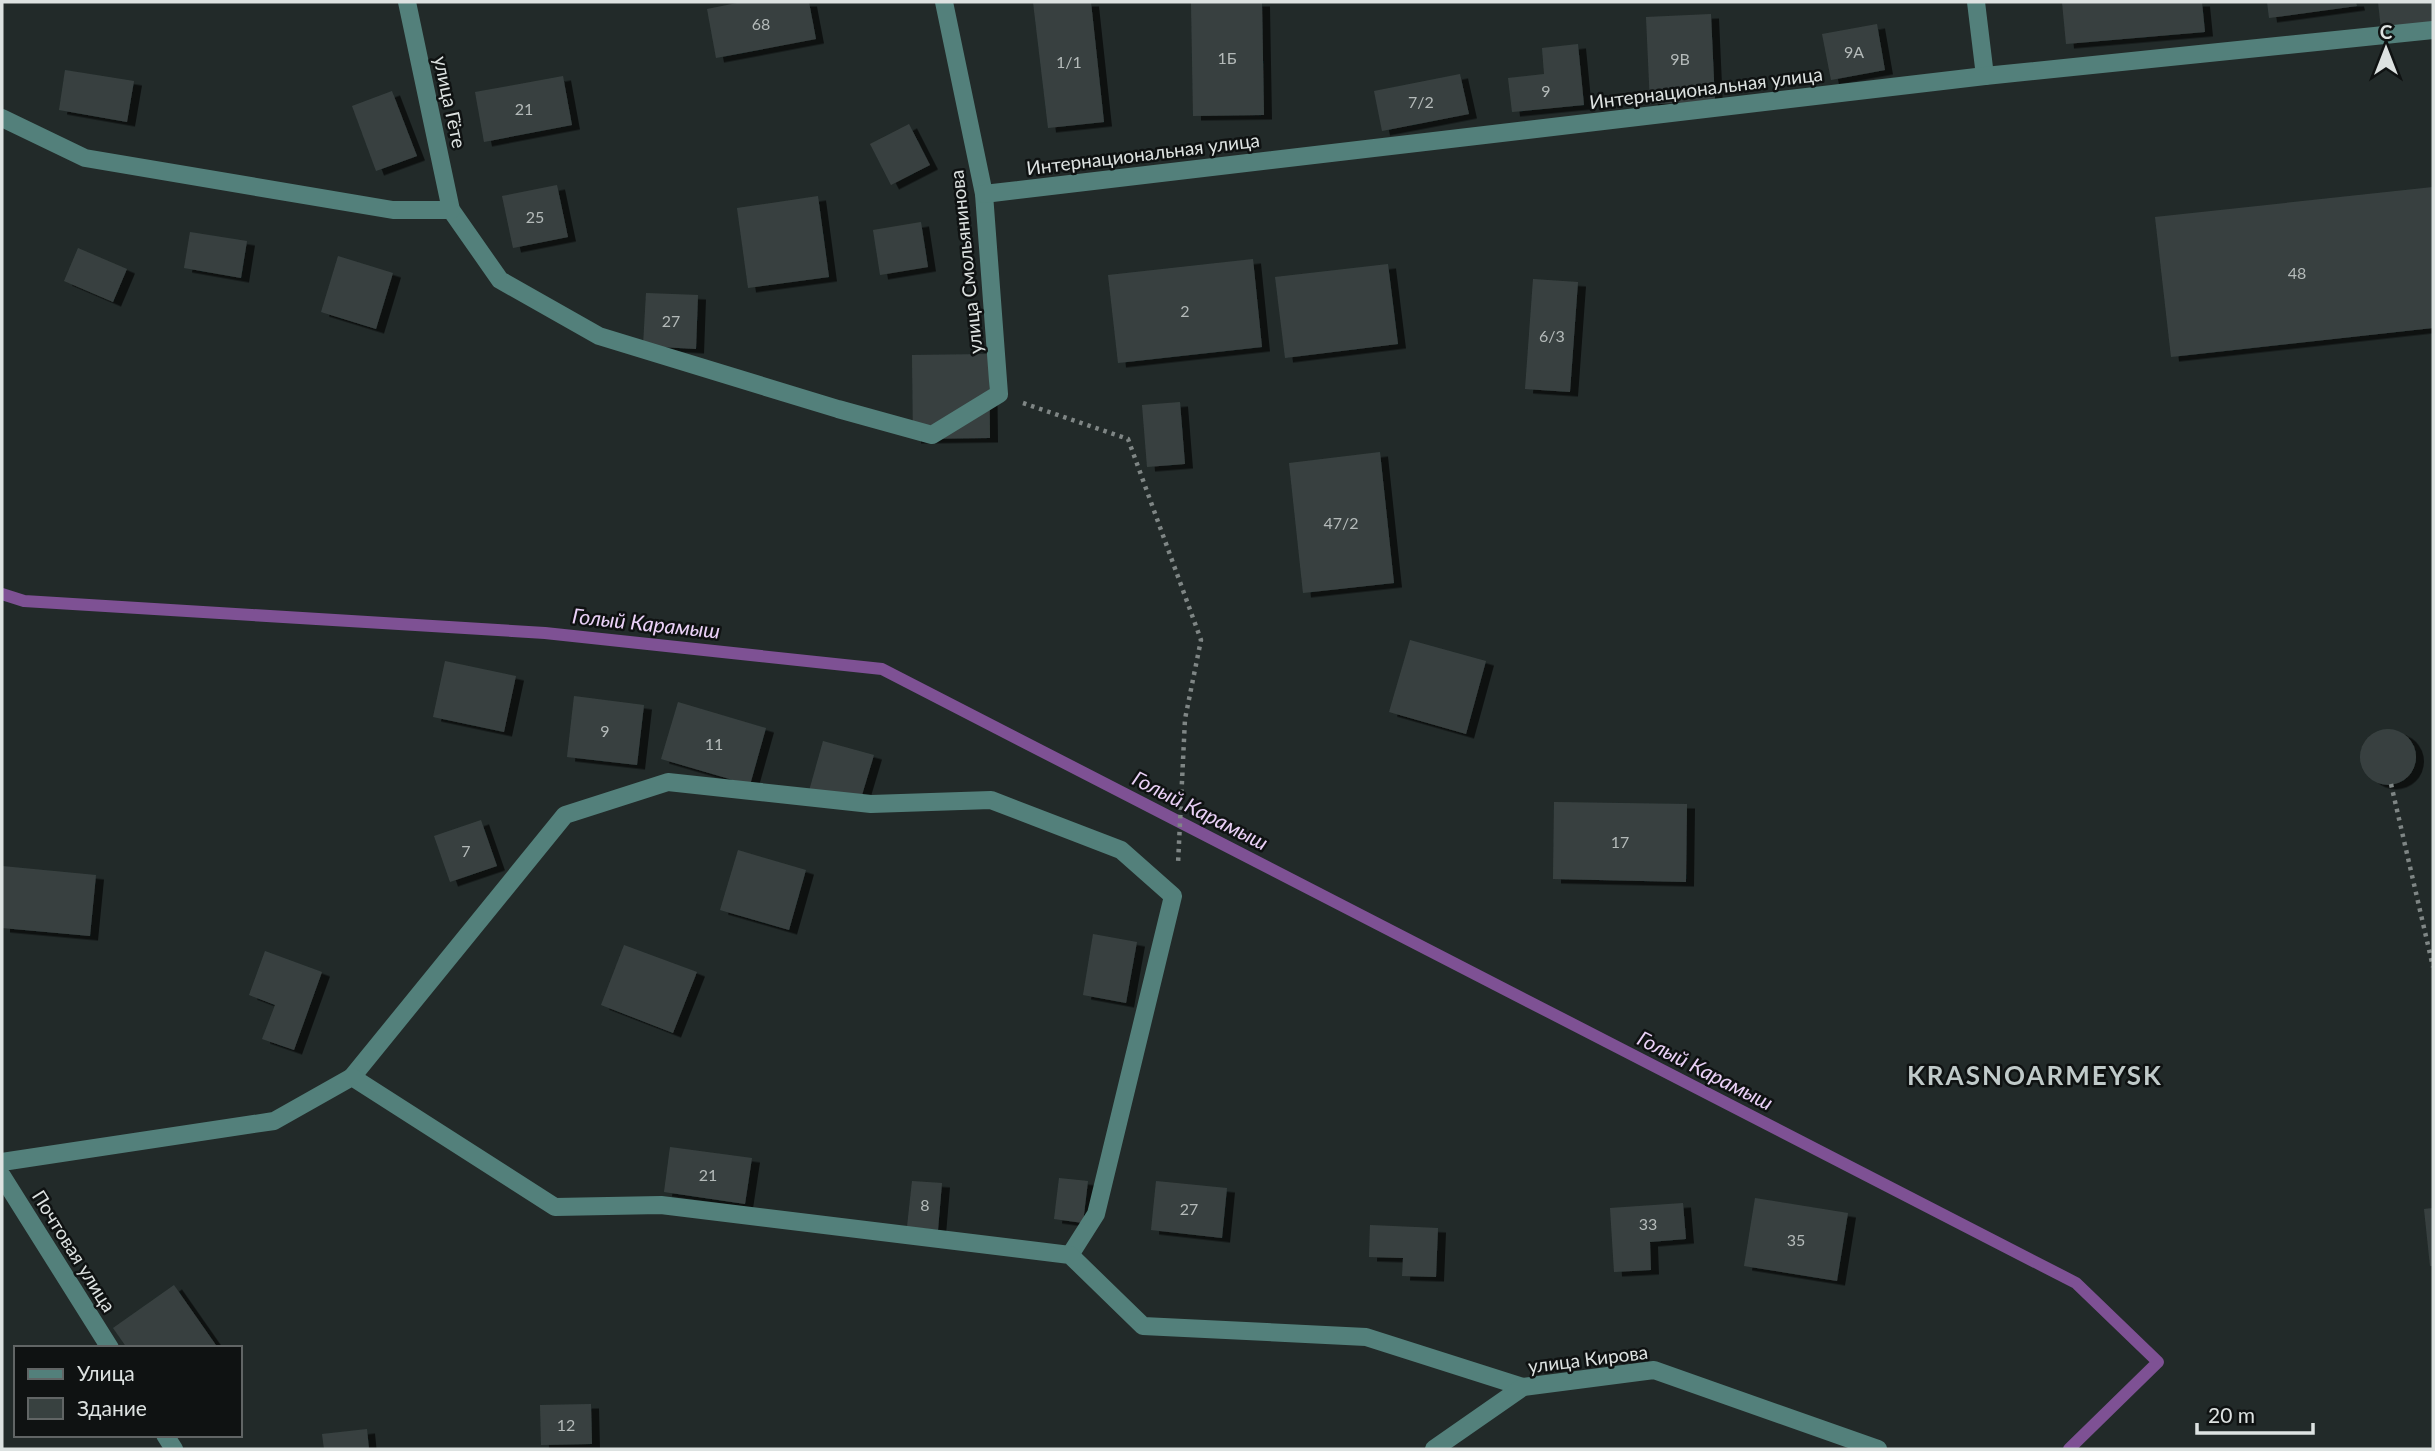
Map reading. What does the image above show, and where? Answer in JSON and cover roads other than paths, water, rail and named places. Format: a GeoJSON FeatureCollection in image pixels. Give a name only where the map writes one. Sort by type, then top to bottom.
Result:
{"type":"FeatureCollection","features":[{"type":"Feature","properties":{"kind":"street","name":"улица Гёте"},"geometry":{"type":"LineString","coordinates":[[407,2],[452,210]]}},
{"type":"Feature","properties":{"kind":"street","name":"улица Смольянинова"},"geometry":{"type":"LineString","coordinates":[[452,210],[500,280],[599,336],[932,435],[999,394],[984,194],[944,2]]}},
{"type":"Feature","properties":{"kind":"street"},"geometry":{"type":"LineString","coordinates":[[1976,2],[1985,76]]}},
{"type":"Feature","properties":{"kind":"street","name":"Интернациональная улица"},"geometry":{"type":"LineString","coordinates":[[984,194],[1985,76],[2433,30]]}},
{"type":"Feature","properties":{"kind":"street"},"geometry":{"type":"LineString","coordinates":[[2,118],[85,158],[393,210],[452,210]]}},
{"type":"Feature","properties":{"kind":"street"},"geometry":{"type":"LineString","coordinates":[[2,1162],[274,1121],[352,1077],[565,815],[668,782],[871,804],[991,800],[1121,850],[1173,896],[1096,1214],[1070,1255]]}},
{"type":"Feature","properties":{"kind":"street"},"geometry":{"type":"LineString","coordinates":[[352,1077],[555,1207],[661,1205],[1070,1255],[1143,1326],[1366,1336],[1523,1387]]}},
{"type":"Feature","properties":{"kind":"street","name":"Почтовая улица"},"geometry":{"type":"LineString","coordinates":[[2,1176],[109,1346]]}},
{"type":"Feature","properties":{"kind":"street","name":"улица Кирова"},"geometry":{"type":"LineString","coordinates":[[1434,1449],[1523,1387],[1654,1370],[1878,1449]]}},
{"type":"Feature","properties":{"kind":"waterway","name":"Голый Карамыш"},"geometry":{"type":"LineString","coordinates":[[2,594],[24,601],[545,633],[882,669],[2076,1283],[2158,1362],[2069,1449]]}},
{"type":"Feature","properties":{"kind":"district","name":"KRASNOARMEYSK"},"geometry":{"type":"Point","coordinates":[2035,1076]}}]}
